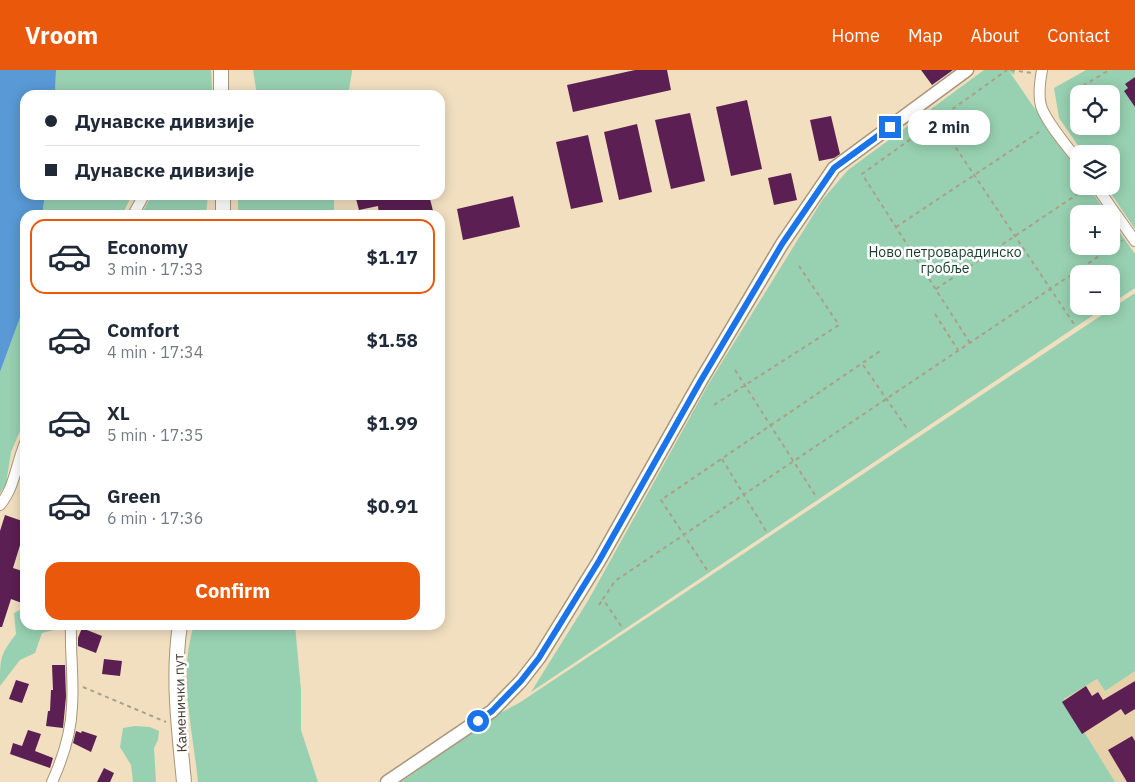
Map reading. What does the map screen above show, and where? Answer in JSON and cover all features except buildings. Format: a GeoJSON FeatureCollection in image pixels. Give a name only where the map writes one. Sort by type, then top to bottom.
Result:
{"type":"FeatureCollection","features":[{"type":"Feature","properties":{"kind":"main road"},"geometry":{"type":"LineString","coordinates":[[221,70],[221,90]]}},
{"type":"Feature","properties":{"kind":"main road","name":"Каменички пут"},"geometry":{"type":"LineString","coordinates":[[180,630],[176,682],[184,782]]}},
{"type":"Feature","properties":{"kind":"street"},"geometry":{"type":"LineString","coordinates":[[387,782],[492,711],[521,681],[539,658],[594,569],[700,382],[782,244],[834,168],[967,70]]}},
{"type":"Feature","properties":{"kind":"street"},"geometry":{"type":"LineString","coordinates":[[1042,72],[1041,106],[1070,149]]}},
{"type":"Feature","properties":{"kind":"street"},"geometry":{"type":"LineString","coordinates":[[1102,195],[1132,239]]}},
{"type":"Feature","properties":{"kind":"street"},"geometry":{"type":"LineString","coordinates":[[0,505],[14,482],[20,455]]}},
{"type":"Feature","properties":{"kind":"street"},"geometry":{"type":"LineString","coordinates":[[52,782],[64,752],[70,729],[72,706],[71,630]]}},
{"type":"Feature","properties":{"kind":"path"},"geometry":{"type":"LineString","coordinates":[[970,342],[862,174],[1007,70]]}},
{"type":"Feature","properties":{"kind":"path"},"geometry":{"type":"LineString","coordinates":[[1011,70],[1042,72]]}},
{"type":"Feature","properties":{"kind":"path"},"geometry":{"type":"LineString","coordinates":[[1086,85],[1109,70]]}},
{"type":"Feature","properties":{"kind":"path"},"geometry":{"type":"LineString","coordinates":[[938,121],[1074,324]]}},
{"type":"Feature","properties":{"kind":"path"},"geometry":{"type":"LineString","coordinates":[[896,227],[1043,129]]}},
{"type":"Feature","properties":{"kind":"path"},"geometry":{"type":"LineString","coordinates":[[936,289],[1076,195]]}},
{"type":"Feature","properties":{"kind":"path"},"geometry":{"type":"LineString","coordinates":[[599,605],[615,581],[1050,289],[1132,239]]}},
{"type":"Feature","properties":{"kind":"path"},"geometry":{"type":"LineString","coordinates":[[714,405],[839,325],[799,266]]}},
{"type":"Feature","properties":{"kind":"path"},"geometry":{"type":"LineString","coordinates":[[935,314],[958,350]]}},
{"type":"Feature","properties":{"kind":"path"},"geometry":{"type":"LineString","coordinates":[[707,570],[661,500],[883,349]]}},
{"type":"Feature","properties":{"kind":"path"},"geometry":{"type":"LineString","coordinates":[[862,364],[908,430]]}},
{"type":"Feature","properties":{"kind":"path"},"geometry":{"type":"LineString","coordinates":[[735,370],[818,498]]}},
{"type":"Feature","properties":{"kind":"path"},"geometry":{"type":"LineString","coordinates":[[722,459],[766,531]]}},
{"type":"Feature","properties":{"kind":"path"},"geometry":{"type":"LineString","coordinates":[[603,599],[620,626]]}},
{"type":"Feature","properties":{"kind":"path"},"geometry":{"type":"LineString","coordinates":[[72,682],[172,725]]}},
{"type":"Feature","properties":{"kind":"shaded area"},"geometry":{"type":"Polygon","coordinates":[[[1135,671],[1135,782],[1115,782],[1064,699],[1097,679],[1105,691],[1135,671]]]}},
{"type":"Feature","properties":{"kind":"green space"},"geometry":{"type":"Polygon","coordinates":[[[56,70],[211,70],[212,90],[55,90],[56,70]]]}},
{"type":"Feature","properties":{"kind":"green space"},"geometry":{"type":"Polygon","coordinates":[[[253,70],[352,70],[349,90],[256,90],[253,70]]]}},
{"type":"Feature","properties":{"kind":"green space","name":"Ново петроварадинско гробље"},"geometry":{"type":"Polygon","coordinates":[[[984,70],[1015,70],[1014,75],[1009,71],[1070,160],[1070,195],[1094,195],[1101,205],[1070,205],[1070,255],[1120,255],[1120,233],[1135,254],[1135,288],[1120,298],[1120,265],[1070,265],[1070,315],[1094,315],[531,692],[589,599],[709,383],[823,199],[848,170],[984,70]]]}},
{"type":"Feature","properties":{"kind":"green space"},"geometry":{"type":"Polygon","coordinates":[[[1086,70],[1135,70],[1135,229],[1112,195],[1120,195],[1120,145],[1078,145],[1071,135],[1120,135],[1120,85],[1070,85],[1070,134],[1059,118],[1054,88],[1086,70]]]}},
{"type":"Feature","properties":{"kind":"green space"},"geometry":{"type":"Polygon","coordinates":[[[44,200],[130,200],[124,210],[43,210],[44,200]]]}},
{"type":"Feature","properties":{"kind":"green space"},"geometry":{"type":"Polygon","coordinates":[[[149,200],[208,200],[206,210],[144,210],[149,200]]]}},
{"type":"Feature","properties":{"kind":"green space"},"geometry":{"type":"Polygon","coordinates":[[[238,200],[334,200],[334,210],[238,210],[238,200]]]}},
{"type":"Feature","properties":{"kind":"green space"},"geometry":{"type":"Polygon","coordinates":[[[1135,293],[1135,671],[1105,691],[1097,679],[1064,699],[1115,782],[401,782],[489,719],[519,703],[1102,315],[1120,315],[1120,303],[1135,293]]]}},
{"type":"Feature","properties":{"kind":"green space"},"geometry":{"type":"Polygon","coordinates":[[[20,318],[20,431],[11,452],[6,484],[0,493],[0,372],[20,318]]]}},
{"type":"Feature","properties":{"kind":"green space"},"geometry":{"type":"Polygon","coordinates":[[[20,610],[20,630],[54,630],[42,633],[35,653],[20,660],[0,686],[2,657],[16,634],[14,613],[20,610]]]}},
{"type":"Feature","properties":{"kind":"green space"},"geometry":{"type":"Polygon","coordinates":[[[193,630],[295,630],[301,690],[301,730],[318,782],[198,782],[188,703],[187,663],[193,630]]]}},
{"type":"Feature","properties":{"kind":"green space"},"geometry":{"type":"Polygon","coordinates":[[[135,726],[150,727],[159,731],[158,740],[154,748],[156,782],[133,782],[131,765],[120,747],[123,728],[135,726]]]}},
{"type":"Feature","properties":{"kind":"water"},"geometry":{"type":"Polygon","coordinates":[[[0,70],[56,70],[55,90],[20,90],[20,200],[44,200],[43,210],[20,210],[20,318],[0,372],[0,70]]]}},
{"type":"Feature","properties":{"kind":"route"},"geometry":{"type":"LineString","coordinates":[[478,721],[492,711],[521,681],[539,658],[599,561],[700,382],[782,244],[834,168],[890,127]]}}]}
